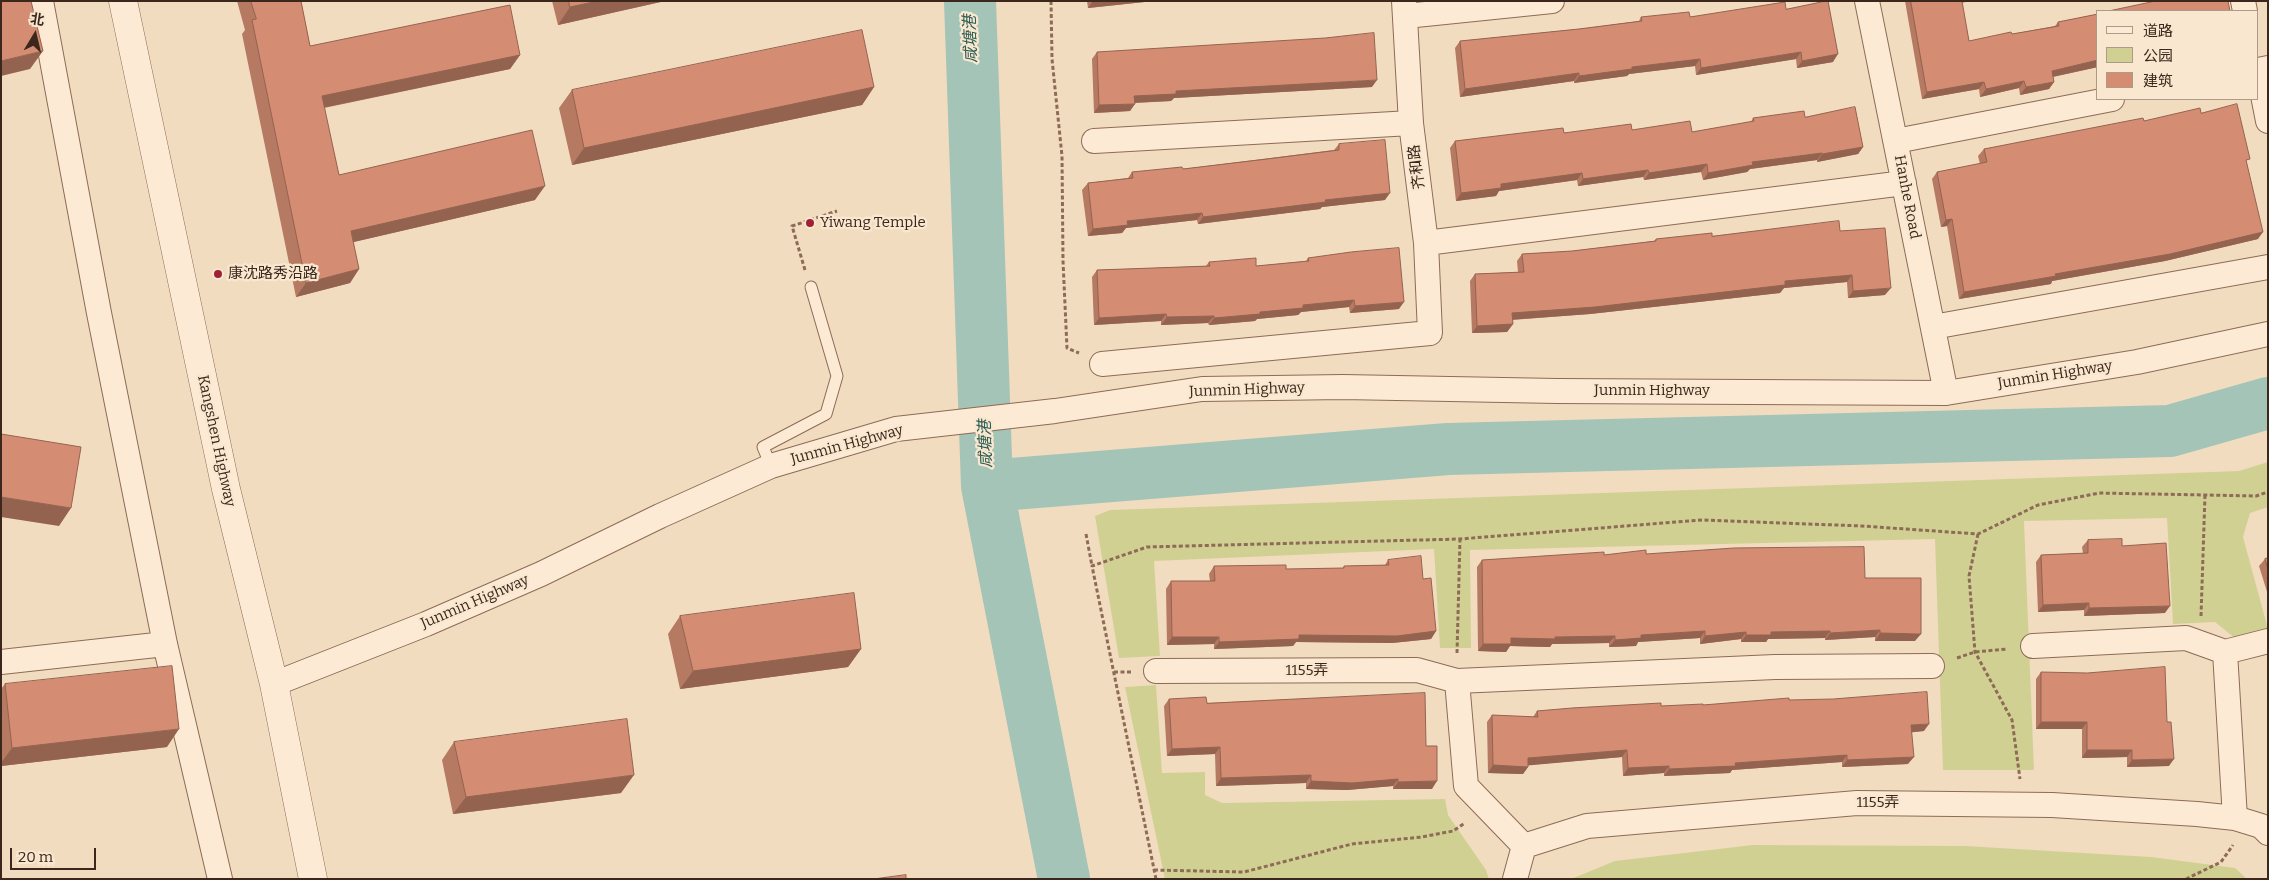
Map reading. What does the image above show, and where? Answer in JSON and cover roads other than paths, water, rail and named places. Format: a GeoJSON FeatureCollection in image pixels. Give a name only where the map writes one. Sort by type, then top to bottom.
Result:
{"type":"FeatureCollection","features":[{"type":"Feature","properties":{"kind":"street"},"geometry":{"type":"LineString","coordinates":[[41,1],[99,313],[165,644],[220,879]]}},
{"type":"Feature","properties":{"kind":"street","name":"Kangshen Highway"},"geometry":{"type":"LineString","coordinates":[[123,1],[226,490],[274,684],[314,879]]}},
{"type":"Feature","properties":{"kind":"street"},"geometry":{"type":"LineString","coordinates":[[1405,9],[1552,1]]}},
{"type":"Feature","properties":{"kind":"street","name":"Hanhe Road"},"geometry":{"type":"LineString","coordinates":[[1867,1],[1946,393]]}},
{"type":"Feature","properties":{"kind":"street","name":"齐和路"},"geometry":{"type":"LineString","coordinates":[[1102,364],[1430,333],[1426,243],[1411,123],[1405,9]]}},
{"type":"Feature","properties":{"kind":"street"},"geometry":{"type":"LineString","coordinates":[[2259,75],[2268,121]]}},
{"type":"Feature","properties":{"kind":"street"},"geometry":{"type":"LineString","coordinates":[[1896,141],[2107,100]]}},
{"type":"Feature","properties":{"kind":"street"},"geometry":{"type":"LineString","coordinates":[[1094,141],[1411,123]]}},
{"type":"Feature","properties":{"kind":"street"},"geometry":{"type":"LineString","coordinates":[[1426,243],[1904,184]]}},
{"type":"Feature","properties":{"kind":"street"},"geometry":{"type":"LineString","coordinates":[[1933,327],[2268,268]]}},
{"type":"Feature","properties":{"kind":"street","name":"Junmin Highway"},"geometry":{"type":"LineString","coordinates":[[274,684],[426,624],[541,574],[660,516],[771,466],[896,429],[1056,410],[1202,389],[1343,387],[1557,391],[1946,393],[2137,362],[2268,334]]}},
{"type":"Feature","properties":{"kind":"street"},"geometry":{"type":"LineString","coordinates":[[2033,646],[2186,638],[2225,652],[2268,641]]}},
{"type":"Feature","properties":{"kind":"street"},"geometry":{"type":"LineString","coordinates":[[1,662],[165,644]]}},
{"type":"Feature","properties":{"kind":"street"},"geometry":{"type":"LineString","coordinates":[[2225,652],[2251,824]]}},
{"type":"Feature","properties":{"kind":"street","name":"1155弄"},"geometry":{"type":"LineString","coordinates":[[1156,671],[1417,670],[1457,681],[1775,667],[1932,666]]}},
{"type":"Feature","properties":{"kind":"street"},"geometry":{"type":"LineString","coordinates":[[1457,681],[1466,786],[1524,846],[1516,879]]}},
{"type":"Feature","properties":{"kind":"street","name":"1155弄"},"geometry":{"type":"LineString","coordinates":[[1524,846],[1587,826],[1857,803],[2052,805],[2251,824]]}},
{"type":"Feature","properties":{"kind":"lane"},"geometry":{"type":"LineString","coordinates":[[771,466],[764,447],[826,414],[837,376],[811,287]]}},
{"type":"Feature","properties":{"kind":"waterway","name":"咸塘港"},"geometry":{"type":"LineString","coordinates":[[970,1],[987,486],[1064,879]]}},
{"type":"Feature","properties":{"kind":"waterway"},"geometry":{"type":"LineString","coordinates":[[987,486],[1448,449],[2170,431],[2268,403]]}},
{"type":"Feature","properties":{"kind":"place","name":"Yiwang Temple"},"geometry":{"type":"Point","coordinates":[810,223]}},
{"type":"Feature","properties":{"kind":"place","name":"康沈路秀沿路"},"geometry":{"type":"Point","coordinates":[218,274]}}]}
